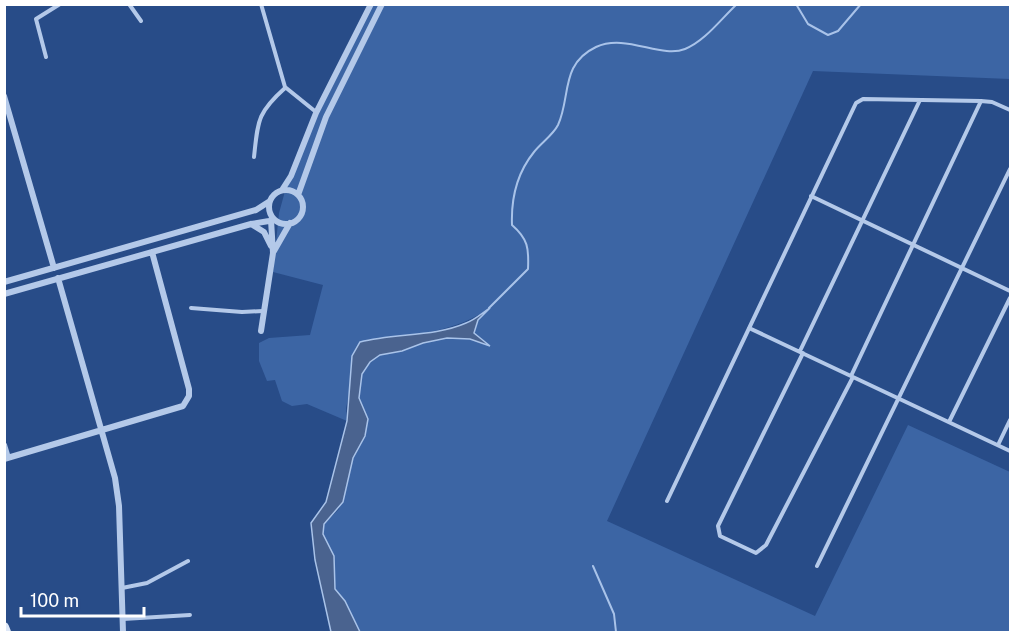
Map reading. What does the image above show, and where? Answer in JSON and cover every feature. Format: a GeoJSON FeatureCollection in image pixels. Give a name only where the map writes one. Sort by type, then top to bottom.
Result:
{"type":"FeatureCollection","features":[{"type":"Feature","properties":{"kind":"street"},"geometry":{"type":"LineString","coordinates":[[261,331],[273,253],[273,220],[269,212],[270,201],[273,195],[282,190],[291,176],[316,113],[371,4]]}},
{"type":"Feature","properties":{"kind":"street"},"geometry":{"type":"LineString","coordinates":[[298,195],[326,117],[382,4]]}},
{"type":"Feature","properties":{"kind":"street"},"geometry":{"type":"LineString","coordinates":[[4,96],[54,268]]}},
{"type":"Feature","properties":{"kind":"street"},"geometry":{"type":"LineString","coordinates":[[273,253],[281,235],[290,223],[299,217],[303,204],[298,195],[289,190],[282,190]]}},
{"type":"Feature","properties":{"kind":"street"},"geometry":{"type":"LineString","coordinates":[[4,282],[256,210],[270,201]]}},
{"type":"Feature","properties":{"kind":"street"},"geometry":{"type":"LineString","coordinates":[[4,294],[251,224],[273,220],[290,223]]}},
{"type":"Feature","properties":{"kind":"street"},"geometry":{"type":"LineString","coordinates":[[251,224],[264,232],[273,253]]}},
{"type":"Feature","properties":{"kind":"street"},"geometry":{"type":"LineString","coordinates":[[4,445],[6,458],[183,406],[189,396],[152,252]]}},
{"type":"Feature","properties":{"kind":"street"},"geometry":{"type":"LineString","coordinates":[[58,278],[115,478],[119,506],[123,633]]}},
{"type":"Feature","properties":{"kind":"street"},"geometry":{"type":"LineString","coordinates":[[4,627],[6,633]]}},
{"type":"Feature","properties":{"kind":"lane"},"geometry":{"type":"LineString","coordinates":[[46,57],[36,19],[60,4]]}},
{"type":"Feature","properties":{"kind":"lane"},"geometry":{"type":"LineString","coordinates":[[129,4],[141,21]]}},
{"type":"Feature","properties":{"kind":"lane"},"geometry":{"type":"LineString","coordinates":[[261,4],[285,87],[316,113]]}},
{"type":"Feature","properties":{"kind":"lane"},"geometry":{"type":"LineString","coordinates":[[254,157],[261,113],[285,87]]}},
{"type":"Feature","properties":{"kind":"lane"},"geometry":{"type":"LineString","coordinates":[[667,501],[856,103],[863,99],[981,101],[992,102],[1011,110]]}},
{"type":"Feature","properties":{"kind":"lane"},"geometry":{"type":"LineString","coordinates":[[920,100],[718,526],[720,536],[756,553],[766,545],[852,376],[981,101]]}},
{"type":"Feature","properties":{"kind":"lane"},"geometry":{"type":"LineString","coordinates":[[817,566],[1011,169]]}},
{"type":"Feature","properties":{"kind":"lane"},"geometry":{"type":"LineString","coordinates":[[811,196],[1011,291]]}},
{"type":"Feature","properties":{"kind":"lane"},"geometry":{"type":"LineString","coordinates":[[949,422],[1011,298]]}},
{"type":"Feature","properties":{"kind":"lane"},"geometry":{"type":"LineString","coordinates":[[191,308],[242,312],[263,311]]}},
{"type":"Feature","properties":{"kind":"lane"},"geometry":{"type":"LineString","coordinates":[[749,328],[1011,451]]}},
{"type":"Feature","properties":{"kind":"lane"},"geometry":{"type":"LineString","coordinates":[[999,445],[1011,420]]}},
{"type":"Feature","properties":{"kind":"lane"},"geometry":{"type":"LineString","coordinates":[[122,588],[147,583],[188,561]]}},
{"type":"Feature","properties":{"kind":"lane"},"geometry":{"type":"LineString","coordinates":[[122,619],[190,615]]}},
{"type":"Feature","properties":{"kind":"shaded area"},"geometry":{"type":"Polygon","coordinates":[[[370,5],[1010,5],[1010,79],[813,71],[607,521],[815,616],[908,425],[1010,472],[1010,632],[360,632],[345,601],[335,589],[334,556],[323,534],[324,524],[339,509],[353,458],[365,436],[368,419],[359,398],[362,374],[370,362],[380,355],[402,351],[423,343],[447,338],[470,339],[488,345],[474,333],[478,320],[486,310],[457,325],[442,329],[360,342],[346,408],[347,421],[307,404],[292,406],[282,401],[275,380],[267,381],[259,361],[259,343],[269,338],[310,335],[323,285],[273,272],[279,213],[287,184],[326,92],[370,5]]]}},
{"type":"Feature","properties":{"kind":"shaded area"},"geometry":{"type":"Polygon","coordinates":[[[490,308],[478,320],[474,333],[490,346],[470,339],[447,338],[423,343],[402,351],[380,355],[370,362],[362,374],[359,398],[368,419],[365,436],[353,458],[343,502],[324,524],[323,534],[334,556],[335,589],[345,601],[360,632],[331,632],[315,560],[311,523],[326,502],[347,421],[352,356],[360,342],[441,331],[472,320],[490,308]]]}},
{"type":"Feature","properties":{"kind":"waterway"},"geometry":{"type":"LineString","coordinates":[[489,308],[528,269],[526,244],[512,225],[516,187],[528,160],[558,125],[568,82],[577,62],[596,47],[607,43],[631,44],[665,51],[685,49],[706,35],[737,4]]}},
{"type":"Feature","properties":{"kind":"waterway"},"geometry":{"type":"LineString","coordinates":[[796,4],[808,24],[828,35],[838,31],[861,4]]}},
{"type":"Feature","properties":{"kind":"waterway"},"geometry":{"type":"LineString","coordinates":[[593,566],[614,614],[616,632]]}}]}
